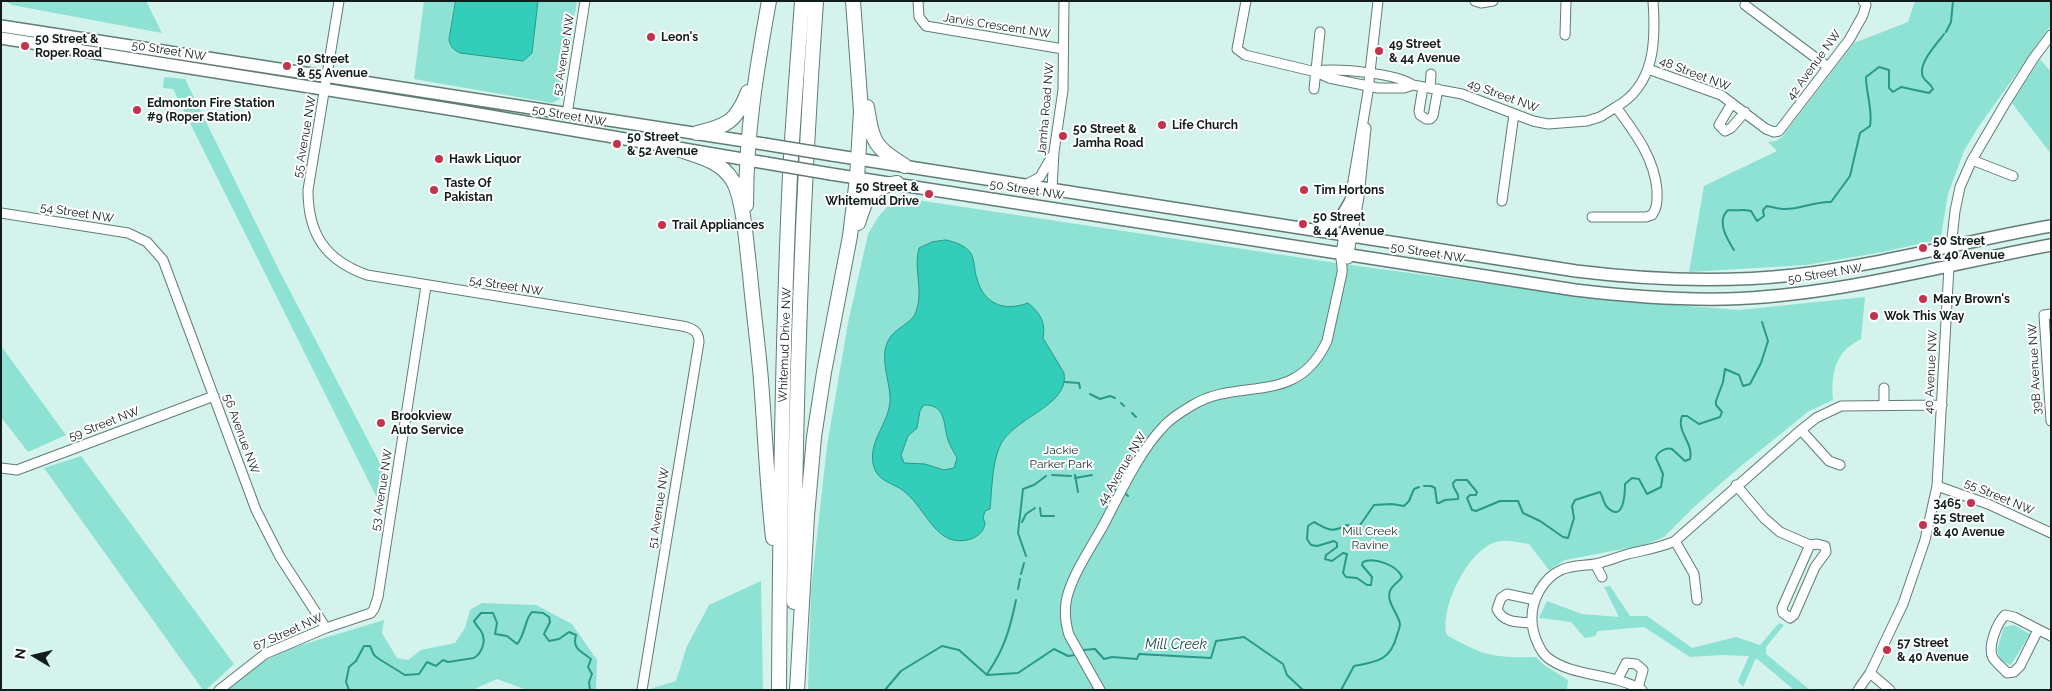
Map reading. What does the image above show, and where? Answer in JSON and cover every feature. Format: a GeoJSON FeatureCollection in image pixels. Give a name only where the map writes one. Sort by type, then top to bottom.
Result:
{"type":"FeatureCollection","features":[{"type":"Feature","properties":{"kind":"highway"},"geometry":{"type":"LineString","coordinates":[[746,243],[747,141],[756,73],[769,1]]}},
{"type":"Feature","properties":{"kind":"highway","name":"Whitemud Drive NW"},"geometry":{"type":"LineString","coordinates":[[779,690],[788,244],[802,1]]}},
{"type":"Feature","properties":{"kind":"highway","name":"Whitemud Drive NW"},"geometry":{"type":"LineString","coordinates":[[793,690],[794,488],[799,322],[806,142],[816,1]]}},
{"type":"Feature","properties":{"kind":"highway"},"geometry":{"type":"LineString","coordinates":[[797,690],[807,516],[814,437],[824,372],[846,257],[859,159],[861,111],[853,1]]}},
{"type":"Feature","properties":{"kind":"highway"},"geometry":{"type":"LineString","coordinates":[[858,57],[869,122],[877,146],[905,166]]}},
{"type":"Feature","properties":{"kind":"highway"},"geometry":{"type":"LineString","coordinates":[[697,133],[726,125],[734,118],[740,110],[756,73]]}},
{"type":"Feature","properties":{"kind":"highway"},"geometry":{"type":"LineString","coordinates":[[680,150],[707,158],[723,168],[739,195],[761,379],[766,478],[780,604]]}},
{"type":"Feature","properties":{"kind":"highway"},"geometry":{"type":"LineString","coordinates":[[846,257],[861,214],[870,195],[879,187],[896,183]]}},
{"type":"Feature","properties":{"kind":"main road"},"geometry":{"type":"LineString","coordinates":[[1,18],[26,30]]}},
{"type":"Feature","properties":{"kind":"main road","name":"50 Street NW"},"geometry":{"type":"LineString","coordinates":[[1,26],[1576,271],[1650,279],[1758,278],[1804,274],[1867,264],[2051,226]]}},
{"type":"Feature","properties":{"kind":"main road","name":"50 Street NW"},"geometry":{"type":"LineString","coordinates":[[4,40],[455,110],[680,150],[896,183],[1344,257],[1628,296],[1727,299],[1826,290],[2051,245]]}},
{"type":"Feature","properties":{"kind":"main road"},"geometry":{"type":"LineString","coordinates":[[455,110],[496,111],[554,119],[561,119],[567,114]]}},
{"type":"Feature","properties":{"kind":"main road"},"geometry":{"type":"LineString","coordinates":[[565,129],[578,124],[637,130],[663,128]]}},
{"type":"Feature","properties":{"kind":"main road"},"geometry":{"type":"LineString","coordinates":[[1018,203],[1045,200],[1052,189]]}},
{"type":"Feature","properties":{"kind":"main road"},"geometry":{"type":"LineString","coordinates":[[1310,230],[1336,224],[1342,218],[1350,202]]}},
{"type":"Feature","properties":{"kind":"street","name":"55 Avenue NW"},"geometry":{"type":"LineString","coordinates":[[322,244],[311,220],[308,206],[308,190],[339,1]]}},
{"type":"Feature","properties":{"kind":"street","name":"52 Avenue NW"},"geometry":{"type":"LineString","coordinates":[[567,114],[585,1]]}},
{"type":"Feature","properties":{"kind":"street","name":"Jarvis Crescent NW"},"geometry":{"type":"LineString","coordinates":[[918,1],[919,17],[926,26],[1063,49]]}},
{"type":"Feature","properties":{"kind":"street","name":"Jamha Road NW"},"geometry":{"type":"LineString","coordinates":[[1052,189],[1054,152],[1063,90],[1064,1]]}},
{"type":"Feature","properties":{"kind":"street"},"geometry":{"type":"LineString","coordinates":[[1246,1],[1237,49],[1245,55],[1316,72]]}},
{"type":"Feature","properties":{"kind":"street","name":"44 Avenue NW"},"geometry":{"type":"LineString","coordinates":[[1100,690],[1068,635],[1065,612],[1071,585],[1151,442],[1173,418],[1200,401],[1217,395],[1273,387],[1290,381],[1315,361],[1327,341],[1364,150],[1378,1]]}},
{"type":"Feature","properties":{"kind":"street"},"geometry":{"type":"LineString","coordinates":[[1479,5],[1493,1]]}},
{"type":"Feature","properties":{"kind":"street"},"geometry":{"type":"LineString","coordinates":[[1565,35],[1566,1]]}},
{"type":"Feature","properties":{"kind":"street","name":"49 Street NW"},"geometry":{"type":"LineString","coordinates":[[1316,72],[1328,69],[1380,74],[1406,80],[1413,85],[1483,101],[1514,114],[1548,124],[1587,122],[1600,117],[1627,101],[1645,78],[1655,44],[1653,1]]}},
{"type":"Feature","properties":{"kind":"street","name":"42 Avenue NW"},"geometry":{"type":"LineString","coordinates":[[1774,132],[1783,128],[1849,40],[1863,14],[1865,3]]}},
{"type":"Feature","properties":{"kind":"street"},"geometry":{"type":"LineString","coordinates":[[1745,5],[1828,67]]}},
{"type":"Feature","properties":{"kind":"street"},"geometry":{"type":"LineString","coordinates":[[1314,89],[1320,32]]}},
{"type":"Feature","properties":{"kind":"street","name":"40 Avenue NW"},"geometry":{"type":"LineString","coordinates":[[1858,690],[1870,673],[1903,604],[1925,540],[1937,486],[1949,266],[1955,212],[1960,187],[1972,160],[2026,69],[2051,35]]}},
{"type":"Feature","properties":{"kind":"street","name":"48 Street NW"},"geometry":{"type":"LineString","coordinates":[[1648,69],[1708,90],[1732,102],[1766,129],[1774,132]]}},
{"type":"Feature","properties":{"kind":"street","name":"49 Street NW"},"geometry":{"type":"LineString","coordinates":[[1316,72],[1329,78],[1369,86],[1404,88],[1413,85]]}},
{"type":"Feature","properties":{"kind":"street"},"geometry":{"type":"LineString","coordinates":[[1430,88],[1431,74]]}},
{"type":"Feature","properties":{"kind":"street","name":"44 Avenue NW"},"geometry":{"type":"LineString","coordinates":[[1348,235],[1350,202],[1369,86]]}},
{"type":"Feature","properties":{"kind":"street","name":"48 Street NW"},"geometry":{"type":"LineString","coordinates":[[1732,102],[1719,125],[1725,131],[1732,128],[1745,112]]}},
{"type":"Feature","properties":{"kind":"street"},"geometry":{"type":"LineString","coordinates":[[1592,217],[1652,215],[1656,211],[1656,177],[1653,168],[1641,142],[1616,107]]}},
{"type":"Feature","properties":{"kind":"street"},"geometry":{"type":"LineString","coordinates":[[1502,201],[1514,114]]}},
{"type":"Feature","properties":{"kind":"street"},"geometry":{"type":"LineString","coordinates":[[1024,185],[1040,177],[1054,152]]}},
{"type":"Feature","properties":{"kind":"street"},"geometry":{"type":"LineString","coordinates":[[1972,160],[2014,176]]}},
{"type":"Feature","properties":{"kind":"street","name":"54 Street NW"},"geometry":{"type":"LineString","coordinates":[[1,213],[128,234],[148,242]]}},
{"type":"Feature","properties":{"kind":"street","name":"56 Avenue NW"},"geometry":{"type":"LineString","coordinates":[[148,242],[163,260],[256,510],[280,557],[326,628]]}},
{"type":"Feature","properties":{"kind":"street","name":"54 Street NW"},"geometry":{"type":"LineString","coordinates":[[322,244],[329,253],[354,270],[382,279],[682,326],[696,332]]}},
{"type":"Feature","properties":{"kind":"street","name":"53 Avenue NW"},"geometry":{"type":"LineString","coordinates":[[374,609],[380,588],[426,286]]}},
{"type":"Feature","properties":{"kind":"street","name":"39B Avenue NW"},"geometry":{"type":"LineString","coordinates":[[2048,315],[2051,421]]}},
{"type":"Feature","properties":{"kind":"street","name":"51 Avenue NW"},"geometry":{"type":"LineString","coordinates":[[642,690],[699,342],[696,332]]}},
{"type":"Feature","properties":{"kind":"street"},"geometry":{"type":"LineString","coordinates":[[1884,388],[1884,405]]}},
{"type":"Feature","properties":{"kind":"street","name":"59 Street NW"},"geometry":{"type":"LineString","coordinates":[[1,468],[17,470],[214,396]]}},
{"type":"Feature","properties":{"kind":"street"},"geometry":{"type":"LineString","coordinates":[[1618,679],[1626,663],[1636,664],[1643,670],[1640,689],[1626,686],[1618,679],[1563,667],[1547,657],[1537,641],[1532,623],[1534,600],[1547,580],[1560,570],[1573,566],[1595,564],[1662,547],[1675,540],[1800,430],[1816,418],[1841,406],[1942,405]]}},
{"type":"Feature","properties":{"kind":"street"},"geometry":{"type":"LineString","coordinates":[[1800,430],[1829,461],[1840,465]]}},
{"type":"Feature","properties":{"kind":"street"},"geometry":{"type":"LineString","coordinates":[[1736,485],[1764,518],[1780,532],[1810,546],[1818,544],[1825,546],[1826,552],[1818,560],[1794,615],[1790,618],[1782,614],[1782,608],[1810,546]]}},
{"type":"Feature","properties":{"kind":"street","name":"55 Street NW"},"geometry":{"type":"LineString","coordinates":[[1937,486],[1988,504],[2051,533]]}},
{"type":"Feature","properties":{"kind":"street"},"geometry":{"type":"LineString","coordinates":[[1675,540],[1694,574],[1697,600]]}},
{"type":"Feature","properties":{"kind":"street"},"geometry":{"type":"LineString","coordinates":[[1595,564],[1602,578]]}},
{"type":"Feature","properties":{"kind":"street"},"geometry":{"type":"LineString","coordinates":[[1532,623],[1508,620],[1500,616],[1497,608],[1501,598],[1507,594],[1534,600]]}},
{"type":"Feature","properties":{"kind":"street","name":"67 Street NW"},"geometry":{"type":"LineString","coordinates":[[219,690],[265,654],[326,628],[366,615],[374,609]]}},
{"type":"Feature","properties":{"kind":"street"},"geometry":{"type":"LineString","coordinates":[[2038,630],[2020,666],[2014,672],[2007,673],[1994,659],[1992,645],[1998,625],[2005,615],[2014,617],[2051,636]]}},
{"type":"Feature","properties":{"kind":"street"},"geometry":{"type":"LineString","coordinates":[[1870,673],[1890,690]]}},
{"type":"Feature","properties":{"kind":"green space"},"geometry":{"type":"Polygon","coordinates":[[[6,1],[146,1],[162,33],[12,5],[6,1]]]}},
{"type":"Feature","properties":{"kind":"green space"},"geometry":{"type":"Polygon","coordinates":[[[424,1],[577,1],[560,99],[552,103],[414,79],[424,1]]]}},
{"type":"Feature","properties":{"kind":"green space"},"geometry":{"type":"Polygon","coordinates":[[[1915,1],[2051,1],[2051,25],[1977,129],[1964,151],[1948,194],[1941,236],[1936,240],[1883,252],[1806,265],[1689,272],[1704,186],[1777,151],[1768,142],[1776,141],[1782,137],[1854,43],[1908,22],[1915,1]]]}},
{"type":"Feature","properties":{"kind":"green space"},"geometry":{"type":"Polygon","coordinates":[[[2040,59],[2051,72],[2051,154],[2012,103],[2040,59]]]}},
{"type":"Feature","properties":{"kind":"green space"},"geometry":{"type":"Polygon","coordinates":[[[164,77],[185,79],[279,270],[383,469],[382,508],[173,89],[163,88],[164,77]]]}},
{"type":"Feature","properties":{"kind":"green space","name":"Jackie Parker Park"},"geometry":{"type":"Polygon","coordinates":[[[910,199],[1343,264],[1611,300],[1739,310],[1865,297],[1861,339],[1845,350],[1836,364],[1833,380],[1833,400],[1809,411],[1741,466],[1695,506],[1664,537],[1644,545],[1565,560],[1549,570],[1529,544],[1501,541],[1489,545],[1478,553],[1459,579],[1452,594],[1446,623],[1447,635],[1470,647],[1490,654],[1510,657],[1536,657],[1544,665],[1568,680],[1567,690],[808,690],[811,590],[827,446],[848,323],[868,234],[878,217],[888,206],[898,201],[910,199]]]}},
{"type":"Feature","properties":{"kind":"green space"},"geometry":{"type":"Polygon","coordinates":[[[1,346],[66,435],[28,452],[1,417],[1,346]]]}},
{"type":"Feature","properties":{"kind":"green space"},"geometry":{"type":"Polygon","coordinates":[[[81,456],[234,664],[206,690],[203,690],[44,468],[81,456]]]}},
{"type":"Feature","properties":{"kind":"green space"},"geometry":{"type":"Polygon","coordinates":[[[761,581],[763,690],[647,690],[676,681],[687,646],[709,605],[761,581]]]}},
{"type":"Feature","properties":{"kind":"green space"},"geometry":{"type":"Polygon","coordinates":[[[1610,586],[1630,616],[1647,616],[1692,648],[1736,637],[1760,645],[1779,623],[1784,625],[1766,647],[1766,654],[1810,690],[1794,690],[1756,658],[1743,687],[1738,681],[1749,656],[1690,657],[1644,627],[1598,631],[1595,636],[1585,638],[1571,622],[1539,618],[1547,601],[1582,614],[1619,617],[1604,587],[1610,586]]]}},
{"type":"Feature","properties":{"kind":"green space"},"geometry":{"type":"Polygon","coordinates":[[[482,603],[536,605],[572,624],[597,660],[596,690],[527,690],[497,679],[472,690],[228,690],[258,664],[291,648],[384,620],[382,633],[397,658],[408,660],[421,650],[455,643],[465,628],[470,610],[482,603]]]}},
{"type":"Feature","properties":{"kind":"green space"},"geometry":{"type":"Polygon","coordinates":[[[2014,625],[2030,634],[2011,665],[2000,660],[1997,650],[2004,627],[2014,625]]]}},
{"type":"Feature","properties":{"kind":"shaded area"},"geometry":{"type":"Polygon","coordinates":[[[456,1],[538,1],[532,53],[523,61],[460,53],[452,47],[449,40],[456,1]]]}},
{"type":"Feature","properties":{"kind":"shaded area"},"geometry":{"type":"Polygon","coordinates":[[[946,240],[959,244],[968,250],[973,258],[980,288],[996,304],[1011,307],[1028,303],[1039,314],[1044,327],[1043,338],[1064,373],[1063,385],[1058,395],[1005,437],[995,462],[990,509],[985,511],[983,518],[984,528],[974,538],[959,541],[949,539],[941,534],[905,492],[881,478],[873,463],[876,439],[889,409],[890,401],[885,363],[886,348],[888,341],[894,333],[911,320],[916,312],[919,296],[917,256],[919,248],[932,242],[946,240]],[[924,405],[920,411],[917,428],[908,436],[901,455],[904,463],[925,464],[944,470],[954,468],[957,458],[948,440],[943,417],[937,408],[924,405]]]}},
{"type":"Feature","properties":{"kind":"waterway","name":"Mill Creek"},"geometry":{"type":"LineString","coordinates":[[1946,32],[1951,22],[1953,1]]}},
{"type":"Feature","properties":{"kind":"waterway","name":"Mill Creek"},"geometry":{"type":"LineString","coordinates":[[1734,250],[1723,225],[1723,219],[1728,210],[1751,211],[1757,221],[1764,216],[1763,210],[1767,206],[1789,209],[1831,202],[1850,176],[1860,133],[1870,126],[1871,114],[1866,77],[1879,67],[1889,70],[1889,88],[1893,92],[1901,87],[1929,93],[1933,89],[1923,77],[1923,66],[1925,60],[1944,34]]}},
{"type":"Feature","properties":{"kind":"waterway","name":"Mill Creek"},"geometry":{"type":"LineString","coordinates":[[1424,486],[1435,488],[1437,503],[1439,503],[1445,500],[1458,499],[1453,483],[1456,480],[1467,480],[1477,492],[1476,495],[1470,495],[1467,498],[1472,510],[1476,511],[1500,501],[1518,501],[1523,513],[1540,521],[1563,537],[1568,538],[1574,518],[1572,506],[1575,500],[1600,492],[1607,507],[1617,512],[1622,505],[1625,484],[1632,478],[1639,479],[1647,494],[1661,487],[1663,474],[1656,458],[1660,452],[1665,449],[1672,449],[1685,461],[1690,459],[1690,448],[1681,427],[1682,416],[1687,416],[1699,424],[1720,417],[1722,412],[1716,405],[1716,401],[1723,382],[1725,369],[1739,375],[1743,386],[1750,384],[1761,363],[1768,341],[1762,322]]}},
{"type":"Feature","properties":{"kind":"waterway"},"geometry":{"type":"LineString","coordinates":[[1065,382],[1079,383],[1080,388]]}},
{"type":"Feature","properties":{"kind":"waterway"},"geometry":{"type":"LineString","coordinates":[[1090,394],[1100,399],[1110,396],[1115,398]]}},
{"type":"Feature","properties":{"kind":"waterway"},"geometry":{"type":"LineString","coordinates":[[1121,403],[1124,406]]}},
{"type":"Feature","properties":{"kind":"waterway"},"geometry":{"type":"LineString","coordinates":[[1132,413],[1136,417]]}},
{"type":"Feature","properties":{"kind":"waterway"},"geometry":{"type":"LineString","coordinates":[[1052,475],[1071,476]]}},
{"type":"Feature","properties":{"kind":"waterway"},"geometry":{"type":"LineString","coordinates":[[1075,475],[1078,492]]}},
{"type":"Feature","properties":{"kind":"waterway"},"geometry":{"type":"LineString","coordinates":[[1075,478],[1092,475]]}},
{"type":"Feature","properties":{"kind":"waterway"},"geometry":{"type":"LineString","coordinates":[[1026,556],[1018,533],[1023,489],[1034,485],[1046,476]]}},
{"type":"Feature","properties":{"kind":"waterway"},"geometry":{"type":"LineString","coordinates":[[1107,484],[1118,490]]}},
{"type":"Feature","properties":{"kind":"waterway","name":"Mill Creek"},"geometry":{"type":"LineString","coordinates":[[1341,690],[1354,666],[1376,661],[1387,655],[1391,650],[1400,624],[1389,595],[1392,587],[1402,577],[1395,569],[1379,561],[1363,562],[1362,565],[1372,577],[1371,585],[1367,585],[1357,578],[1346,577],[1343,573],[1347,554],[1343,553],[1332,561],[1325,559],[1326,555],[1337,547],[1337,543],[1334,541],[1317,546],[1311,545],[1307,539],[1308,526],[1314,522],[1330,530],[1347,525],[1358,528],[1374,505],[1392,504],[1404,506],[1409,501],[1414,489],[1419,487]]}},
{"type":"Feature","properties":{"kind":"waterway"},"geometry":{"type":"LineString","coordinates":[[1022,522],[1026,514],[1035,508]]}},
{"type":"Feature","properties":{"kind":"waterway"},"geometry":{"type":"LineString","coordinates":[[1040,508],[1041,516],[1054,516]]}},
{"type":"Feature","properties":{"kind":"waterway"},"geometry":{"type":"LineString","coordinates":[[1021,574],[1024,563]]}},
{"type":"Feature","properties":{"kind":"waterway"},"geometry":{"type":"LineString","coordinates":[[1018,589],[1020,579]]}},
{"type":"Feature","properties":{"kind":"waterway"},"geometry":{"type":"LineString","coordinates":[[987,674],[1006,639],[1016,600]]}},
{"type":"Feature","properties":{"kind":"waterway","name":"Mill Creek"},"geometry":{"type":"LineString","coordinates":[[349,690],[346,682],[349,667],[356,661],[364,646],[370,646],[374,655],[405,675],[419,674],[427,662],[436,666],[443,660],[448,662],[477,656],[483,646],[484,638],[474,621],[481,613],[493,613],[497,623],[495,634],[507,636],[517,644],[532,612],[543,613],[549,617],[550,622],[544,634],[549,641],[559,639],[569,632],[576,635],[576,647],[591,659],[588,667],[592,674],[589,682],[590,690]]}},
{"type":"Feature","properties":{"kind":"waterway","name":"Mill Creek"},"geometry":{"type":"LineString","coordinates":[[1083,650],[1095,649],[1104,659],[1112,657],[1137,659],[1139,654],[1211,658],[1216,641],[1244,637],[1283,664],[1287,675],[1303,690]]}},
{"type":"Feature","properties":{"kind":"waterway","name":"Mill Creek"},"geometry":{"type":"LineString","coordinates":[[885,690],[901,671],[942,646],[959,650],[987,675],[1018,673],[1054,649],[1068,656],[1075,655]]}},
{"type":"Feature","properties":{"kind":"place","name":"Leon's"},"geometry":{"type":"Point","coordinates":[651,37]}},
{"type":"Feature","properties":{"kind":"place","name":"50 Street & Roper Road"},"geometry":{"type":"Point","coordinates":[25,46]}},
{"type":"Feature","properties":{"kind":"place","name":"49 Street & 44 Avenue"},"geometry":{"type":"Point","coordinates":[1379,51]}},
{"type":"Feature","properties":{"kind":"place","name":"50 Street & 55 Avenue"},"geometry":{"type":"Point","coordinates":[287,66]}},
{"type":"Feature","properties":{"kind":"place","name":"Edmonton Fire Station #9 (Roper Station)"},"geometry":{"type":"Point","coordinates":[137,110]}},
{"type":"Feature","properties":{"kind":"place","name":"Life Church"},"geometry":{"type":"Point","coordinates":[1162,125]}},
{"type":"Feature","properties":{"kind":"place","name":"50 Street & Jamha Road"},"geometry":{"type":"Point","coordinates":[1063,136]}},
{"type":"Feature","properties":{"kind":"place","name":"50 Street & 52 Avenue"},"geometry":{"type":"Point","coordinates":[617,144]}},
{"type":"Feature","properties":{"kind":"place","name":"Hawk Liquor"},"geometry":{"type":"Point","coordinates":[439,159]}},
{"type":"Feature","properties":{"kind":"place","name":"Taste Of Pakistan"},"geometry":{"type":"Point","coordinates":[434,190]}},
{"type":"Feature","properties":{"kind":"place","name":"Tim Hortons"},"geometry":{"type":"Point","coordinates":[1304,190]}},
{"type":"Feature","properties":{"kind":"place","name":"50 Street & Whitemud Drive"},"geometry":{"type":"Point","coordinates":[929,194]}},
{"type":"Feature","properties":{"kind":"place","name":"50 Street & 44 Avenue"},"geometry":{"type":"Point","coordinates":[1303,224]}},
{"type":"Feature","properties":{"kind":"place","name":"Trail Appliances"},"geometry":{"type":"Point","coordinates":[662,225]}},
{"type":"Feature","properties":{"kind":"place","name":"50 Street & 40 Avenue"},"geometry":{"type":"Point","coordinates":[1923,248]}},
{"type":"Feature","properties":{"kind":"place","name":"Mary Brown's"},"geometry":{"type":"Point","coordinates":[1923,299]}},
{"type":"Feature","properties":{"kind":"place","name":"Wok This Way"},"geometry":{"type":"Point","coordinates":[1874,316]}},
{"type":"Feature","properties":{"kind":"place","name":"Brookview Auto Service"},"geometry":{"type":"Point","coordinates":[381,423]}},
{"type":"Feature","properties":{"kind":"place","name":"3465"},"geometry":{"type":"Point","coordinates":[1971,503]}},
{"type":"Feature","properties":{"kind":"place","name":"55 Street & 40 Avenue"},"geometry":{"type":"Point","coordinates":[1923,525]}},
{"type":"Feature","properties":{"kind":"place","name":"57 Street & 40 Avenue"},"geometry":{"type":"Point","coordinates":[1887,650]}},
{"type":"Feature","properties":{"kind":"park label","name":"Mill Creek Ravine"},"geometry":{"type":"Point","coordinates":[1370,538]}}]}
